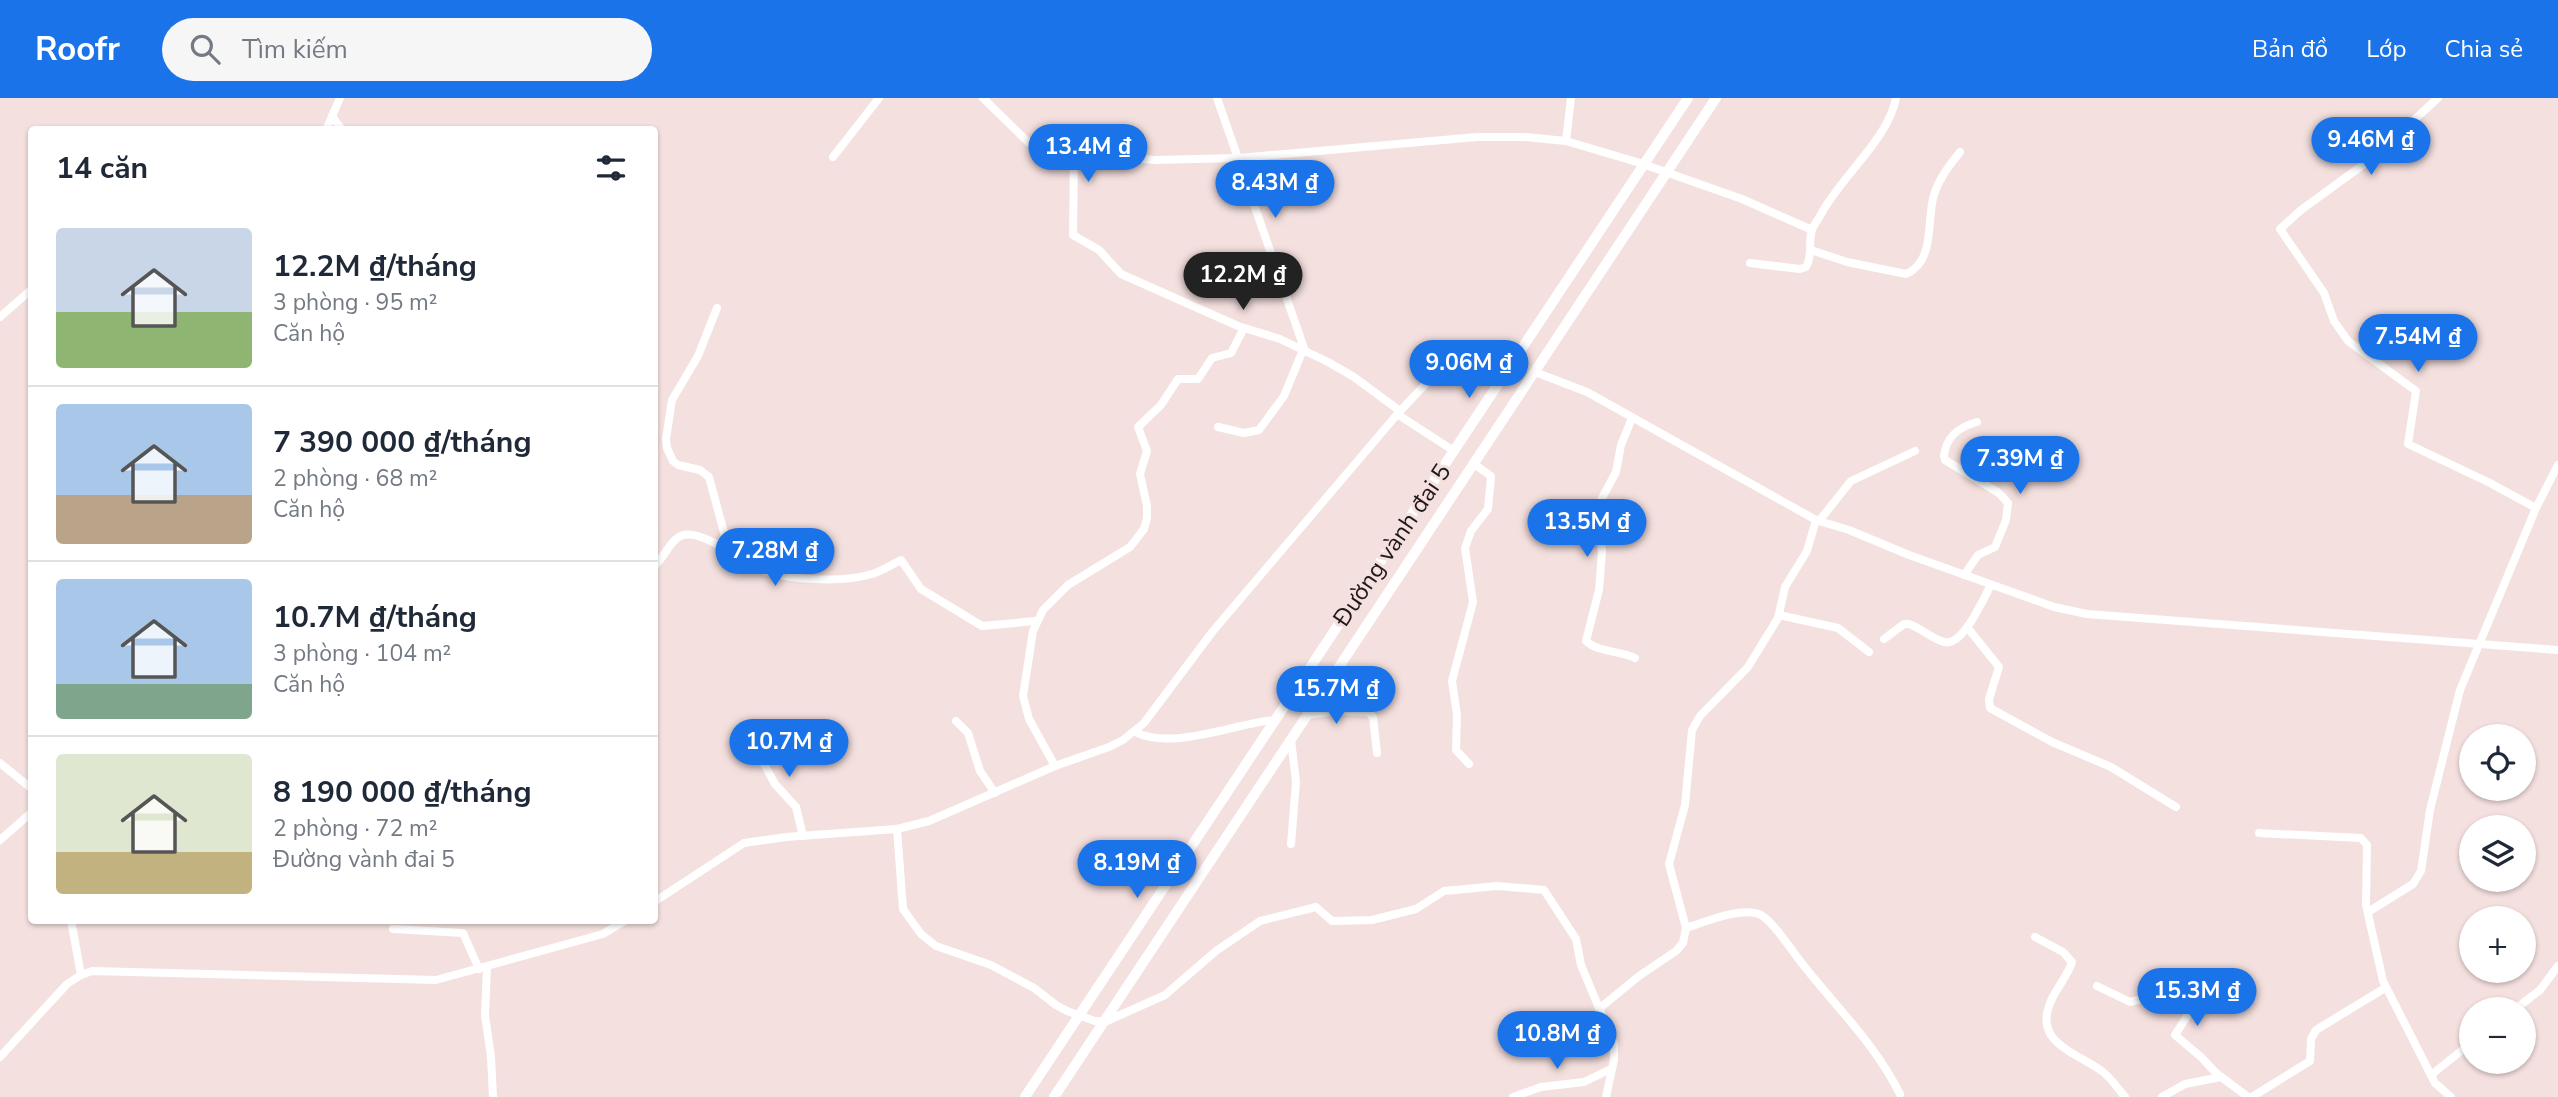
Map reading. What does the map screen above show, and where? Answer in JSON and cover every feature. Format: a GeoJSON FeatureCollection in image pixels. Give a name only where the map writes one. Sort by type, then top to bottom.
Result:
{"type":"FeatureCollection","features":[{"type":"Feature","properties":{"kind":"main road","name":"Đường vành đai 5"},"geometry":{"type":"LineString","coordinates":[[1025,1097],[1688,98]]}},
{"type":"Feature","properties":{"kind":"main road","name":"Đường vành đai 5"},"geometry":{"type":"LineString","coordinates":[[1291,740],[1716,98]]}},
{"type":"Feature","properties":{"kind":"main road"},"geometry":{"type":"LineString","coordinates":[[1054,1097],[1291,740]]}},
{"type":"Feature","properties":{"kind":"street"},"geometry":{"type":"LineString","coordinates":[[328,126],[340,98]]}},
{"type":"Feature","properties":{"kind":"street"},"geometry":{"type":"LineString","coordinates":[[832,157],[879,98]]}},
{"type":"Feature","properties":{"kind":"street"},"geometry":{"type":"LineString","coordinates":[[983,98],[1036,147],[1069,141],[1074,153],[1073,235],[1099,250],[1121,274],[1244,328],[1280,339],[1341,369],[1398,413],[1454,451]]}},
{"type":"Feature","properties":{"kind":"street"},"geometry":{"type":"LineString","coordinates":[[1217,98],[1304,351],[1284,396],[1259,430],[1244,433],[1218,427]]}},
{"type":"Feature","properties":{"kind":"street"},"geometry":{"type":"LineString","coordinates":[[1566,141],[1571,98]]}},
{"type":"Feature","properties":{"kind":"street"},"geometry":{"type":"LineString","coordinates":[[1750,263],[1800,269],[1806,267],[1809,263],[1812,230],[1830,196],[1869,150],[1896,98]]}},
{"type":"Feature","properties":{"kind":"street"},"geometry":{"type":"LineString","coordinates":[[2438,98],[2371,159],[2280,229],[2325,293],[2334,321],[2348,341],[2416,391],[2408,444],[2536,508]]}},
{"type":"Feature","properties":{"kind":"street"},"geometry":{"type":"LineString","coordinates":[[332,116],[339,126]]}},
{"type":"Feature","properties":{"kind":"street"},"geometry":{"type":"LineString","coordinates":[[1074,153],[1155,160],[1238,158],[1477,137],[1566,141],[1742,199],[1812,230]]}},
{"type":"Feature","properties":{"kind":"street"},"geometry":{"type":"LineString","coordinates":[[1811,250],[1847,262],[1906,274],[1918,267],[1930,233],[1930,208],[1935,191],[1942,173],[1960,152]]}},
{"type":"Feature","properties":{"kind":"street"},"geometry":{"type":"LineString","coordinates":[[0,317],[28,292]]}},
{"type":"Feature","properties":{"kind":"street"},"geometry":{"type":"LineString","coordinates":[[717,308],[698,356],[672,400],[666,439],[673,461],[678,465],[700,470],[709,477],[729,551]]}},
{"type":"Feature","properties":{"kind":"street"},"geometry":{"type":"LineString","coordinates":[[1055,766],[1025,709],[1023,696],[1036,621],[1055,596],[1120,554],[1138,538],[1147,518],[1140,474],[1147,451],[1138,427],[1161,405],[1178,379],[1198,379],[1212,358],[1231,353],[1244,328]]}},
{"type":"Feature","properties":{"kind":"street"},"geometry":{"type":"LineString","coordinates":[[658,899],[744,843],[757,839],[897,829],[937,819],[1055,766],[1109,747],[1135,732],[1153,712],[1208,636],[1398,413],[1459,352],[1476,350],[1512,363]]}},
{"type":"Feature","properties":{"kind":"street"},"geometry":{"type":"LineString","coordinates":[[1535,372],[1587,392],[1817,520],[2054,607],[2087,614],[2558,650]]}},
{"type":"Feature","properties":{"kind":"street"},"geometry":{"type":"LineString","coordinates":[[1632,418],[1621,445],[1616,472],[1601,499],[1599,511],[1602,552],[1599,590],[1586,641],[1601,650],[1615,651],[1635,658]]}},
{"type":"Feature","properties":{"kind":"street"},"geometry":{"type":"LineString","coordinates":[[1965,575],[1978,555],[1995,547],[2008,510],[2008,503],[1999,493],[1945,460],[1952,435],[1958,429],[1977,422]]}},
{"type":"Feature","properties":{"kind":"street"},"geometry":{"type":"LineString","coordinates":[[1600,1008],[1683,943],[1686,928],[1669,864],[1686,795],[1692,730],[1700,716],[1748,667],[1779,615],[1785,587],[1804,558],[1817,520],[1851,481],[1915,451]]}},
{"type":"Feature","properties":{"kind":"street"},"geometry":{"type":"LineString","coordinates":[[1469,764],[1456,750],[1457,715],[1452,681],[1473,609],[1465,548],[1467,538],[1483,517],[1490,501],[1491,476],[1474,464]]}},
{"type":"Feature","properties":{"kind":"street"},"geometry":{"type":"LineString","coordinates":[[2368,912],[2413,884],[2421,871],[2430,810],[2455,705],[2536,508],[2558,465]]}},
{"type":"Feature","properties":{"kind":"street"},"geometry":{"type":"LineString","coordinates":[[658,561],[680,536],[696,536],[759,569],[811,579],[869,575],[901,560],[920,589],[982,626],[1036,621]]}},
{"type":"Feature","properties":{"kind":"street"},"geometry":{"type":"LineString","coordinates":[[1884,639],[1904,624],[1909,624],[1947,643],[1955,641],[1967,627],[1991,585]]}},
{"type":"Feature","properties":{"kind":"street"},"geometry":{"type":"LineString","coordinates":[[1779,615],[1838,628],[1869,652]]}},
{"type":"Feature","properties":{"kind":"street"},"geometry":{"type":"LineString","coordinates":[[1967,627],[1999,667],[1989,699],[1990,708],[2052,742],[2110,767],[2176,807]]}},
{"type":"Feature","properties":{"kind":"street"},"geometry":{"type":"LineString","coordinates":[[1308,715],[1336,711],[1367,712],[1373,717],[1377,753]]}},
{"type":"Feature","properties":{"kind":"street"},"geometry":{"type":"LineString","coordinates":[[1135,732],[1150,737],[1190,736],[1275,720]]}},
{"type":"Feature","properties":{"kind":"street"},"geometry":{"type":"LineString","coordinates":[[956,721],[968,733],[980,771],[995,793]]}},
{"type":"Feature","properties":{"kind":"street"},"geometry":{"type":"LineString","coordinates":[[746,731],[775,783],[796,807],[803,836]]}},
{"type":"Feature","properties":{"kind":"street"},"geometry":{"type":"LineString","coordinates":[[1291,740],[1296,782],[1291,844]]}},
{"type":"Feature","properties":{"kind":"street"},"geometry":{"type":"LineString","coordinates":[[0,762],[28,786]]}},
{"type":"Feature","properties":{"kind":"street"},"geometry":{"type":"LineString","coordinates":[[0,840],[28,816]]}},
{"type":"Feature","properties":{"kind":"street"},"geometry":{"type":"LineString","coordinates":[[897,829],[903,909],[921,934],[936,946],[991,965],[1034,988],[1056,1006],[1105,1021],[1165,995],[1216,951],[1259,921],[1316,907],[1332,921],[1372,920],[1416,909],[1444,891],[1497,886],[1539,888],[1548,893],[1576,939],[1581,965],[1614,1044],[1606,1097]]}},
{"type":"Feature","properties":{"kind":"street"},"geometry":{"type":"LineString","coordinates":[[2259,833],[2361,838],[2365,841],[2365,896],[2385,988],[2431,1075],[2451,1097]]}},
{"type":"Feature","properties":{"kind":"street"},"geometry":{"type":"LineString","coordinates":[[1686,928],[1721,916],[1750,912],[1768,920],[1866,1040],[1888,1070],[1900,1094]]}},
{"type":"Feature","properties":{"kind":"street"},"geometry":{"type":"LineString","coordinates":[[72,924],[81,975]]}},
{"type":"Feature","properties":{"kind":"street"},"geometry":{"type":"LineString","coordinates":[[0,1056],[67,984],[92,971],[436,979],[603,934],[619,924]]}},
{"type":"Feature","properties":{"kind":"street"},"geometry":{"type":"LineString","coordinates":[[393,929],[463,933],[483,968],[493,1097]]}},
{"type":"Feature","properties":{"kind":"street"},"geometry":{"type":"LineString","coordinates":[[2035,937],[2063,952],[2072,962],[2065,980],[2049,1006],[2050,1032],[2063,1049],[2106,1074],[2125,1097]]}},
{"type":"Feature","properties":{"kind":"street"},"geometry":{"type":"LineString","coordinates":[[2531,997],[2540,990],[2558,966]]}},
{"type":"Feature","properties":{"kind":"street"},"geometry":{"type":"LineString","coordinates":[[2097,986],[2130,1002],[2154,995],[2170,998],[2187,1007],[2189,1013],[2175,1035],[2221,1077],[2250,1097],[2310,1061],[2311,1039],[2316,1030],[2385,988]]}},
{"type":"Feature","properties":{"kind":"street"},"geometry":{"type":"LineString","coordinates":[[2431,1075],[2459,1053]]}},
{"type":"Feature","properties":{"kind":"street"},"geometry":{"type":"LineString","coordinates":[[1513,1097],[1541,1087],[1584,1082],[1611,1069]]}},
{"type":"Feature","properties":{"kind":"street"},"geometry":{"type":"LineString","coordinates":[[2162,1097],[2185,1084],[2221,1077]]}}]}
